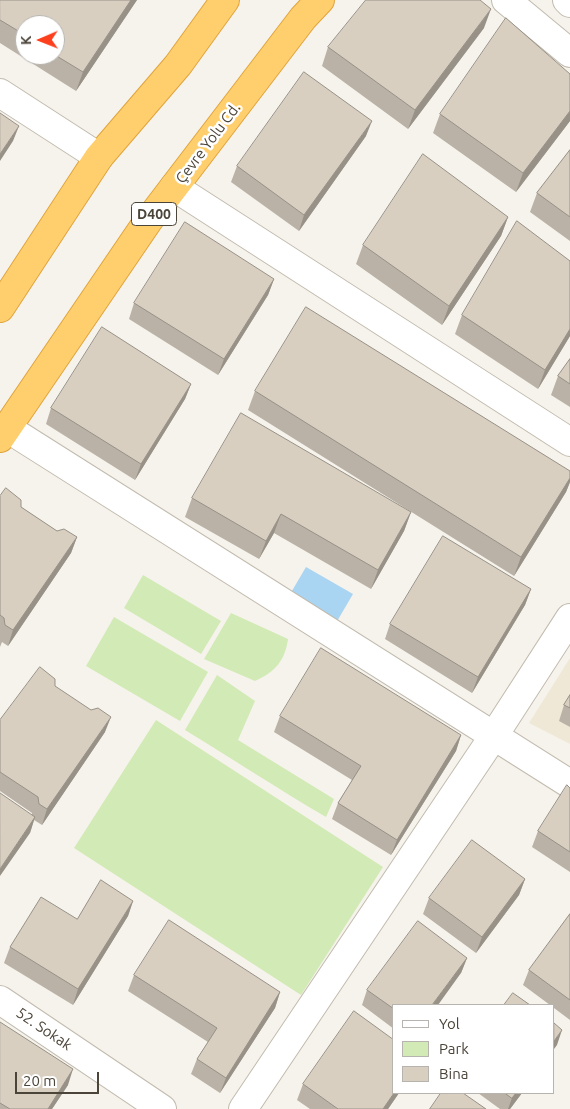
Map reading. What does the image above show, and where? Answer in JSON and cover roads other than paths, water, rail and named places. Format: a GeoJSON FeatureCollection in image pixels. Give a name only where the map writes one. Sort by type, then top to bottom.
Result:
{"type":"FeatureCollection","features":[{"type":"Feature","properties":{"kind":"highway"},"geometry":{"type":"LineString","coordinates":[[0,308],[99,157],[178,65],[225,0]]}},
{"type":"Feature","properties":{"kind":"highway","name":"Çevre Yolu Cd."},"geometry":{"type":"LineString","coordinates":[[3,433],[148,221],[303,18],[320,0]]}},
{"type":"Feature","properties":{"kind":"street"},"geometry":{"type":"LineString","coordinates":[[506,0],[570,53]]}},
{"type":"Feature","properties":{"kind":"street"},"geometry":{"type":"LineString","coordinates":[[567,0],[570,3]]}},
{"type":"Feature","properties":{"kind":"street"},"geometry":{"type":"LineString","coordinates":[[0,93],[99,157]]}},
{"type":"Feature","properties":{"kind":"street"},"geometry":{"type":"LineString","coordinates":[[174,188],[570,442]]}},
{"type":"Feature","properties":{"kind":"street"},"geometry":{"type":"LineString","coordinates":[[3,433],[570,784]]}},
{"type":"Feature","properties":{"kind":"street"},"geometry":{"type":"LineString","coordinates":[[243,1109],[493,737],[570,618]]}},
{"type":"Feature","properties":{"kind":"street","name":"52. Sokak"},"geometry":{"type":"LineString","coordinates":[[0,1000],[162,1109]]}},
{"type":"Feature","properties":{"kind":"water"},"geometry":{"type":"Polygon","coordinates":[[[306,567],[353,594],[336,623],[289,596],[306,567]]]}}]}
